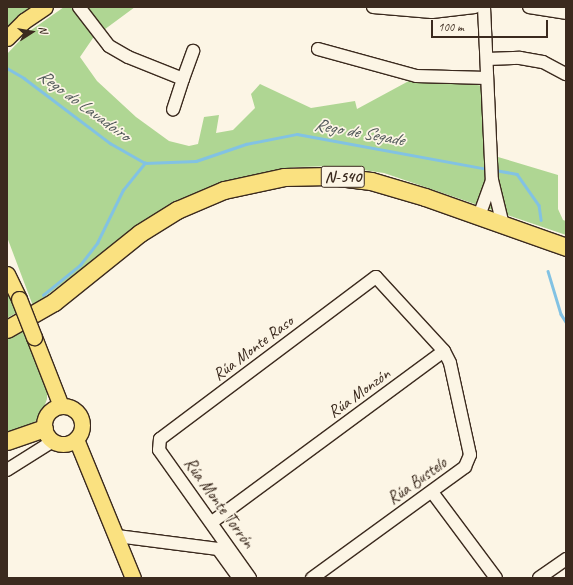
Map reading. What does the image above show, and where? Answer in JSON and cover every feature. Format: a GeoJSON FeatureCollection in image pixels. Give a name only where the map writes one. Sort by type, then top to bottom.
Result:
{"type":"FeatureCollection","features":[{"type":"Feature","properties":{"kind":"highway","name":"N-540"},"geometry":{"type":"LineString","coordinates":[[7,329],[54,302],[140,233],[177,210],[224,190],[284,177],[330,176],[371,181],[479,216],[566,248]]}},
{"type":"Feature","properties":{"kind":"highway"},"geometry":{"type":"LineString","coordinates":[[7,441],[48,435]]}},
{"type":"Feature","properties":{"kind":"main road"},"geometry":{"type":"LineString","coordinates":[[7,38],[24,21],[45,7]]}},
{"type":"Feature","properties":{"kind":"main road"},"geometry":{"type":"LineString","coordinates":[[7,274],[61,406]]}},
{"type":"Feature","properties":{"kind":"main road"},"geometry":{"type":"LineString","coordinates":[[7,286],[18,299]]}},
{"type":"Feature","properties":{"kind":"main road"},"geometry":{"type":"LineString","coordinates":[[61,406],[70,408],[79,415],[82,425],[76,439],[64,444],[48,435],[49,412],[61,406]]}},
{"type":"Feature","properties":{"kind":"main road"},"geometry":{"type":"LineString","coordinates":[[76,439],[133,578]]}},
{"type":"Feature","properties":{"kind":"street"},"geometry":{"type":"LineString","coordinates":[[79,7],[110,46],[128,57],[183,79]]}},
{"type":"Feature","properties":{"kind":"street"},"geometry":{"type":"LineString","coordinates":[[373,7],[432,12],[475,7]]}},
{"type":"Feature","properties":{"kind":"street"},"geometry":{"type":"LineString","coordinates":[[484,7],[492,180],[503,225]]}},
{"type":"Feature","properties":{"kind":"street"},"geometry":{"type":"LineString","coordinates":[[529,7],[566,13]]}},
{"type":"Feature","properties":{"kind":"street"},"geometry":{"type":"LineString","coordinates":[[318,50],[416,76],[487,78]]}},
{"type":"Feature","properties":{"kind":"street"},"geometry":{"type":"LineString","coordinates":[[173,109],[193,51]]}},
{"type":"Feature","properties":{"kind":"street"},"geometry":{"type":"LineString","coordinates":[[487,59],[520,58],[535,61],[566,74]]}},
{"type":"Feature","properties":{"kind":"street"},"geometry":{"type":"LineString","coordinates":[[479,216],[492,180]]}},
{"type":"Feature","properties":{"kind":"street","name":"Rúa Monte Raso"},"geometry":{"type":"LineString","coordinates":[[159,450],[160,439],[376,277],[444,352]]}},
{"type":"Feature","properties":{"kind":"street","name":"Rúa Bustelo"},"geometry":{"type":"LineString","coordinates":[[312,578],[432,492],[464,467],[470,454],[450,363],[444,352]]}},
{"type":"Feature","properties":{"kind":"street","name":"Rúa Monzón"},"geometry":{"type":"LineString","coordinates":[[212,522],[444,352]]}},
{"type":"Feature","properties":{"kind":"street"},"geometry":{"type":"LineString","coordinates":[[9,467],[48,435]]}},
{"type":"Feature","properties":{"kind":"street","name":"Rúa Monte Torrón"},"geometry":{"type":"LineString","coordinates":[[159,450],[251,577]]}},
{"type":"Feature","properties":{"kind":"street"},"geometry":{"type":"LineString","coordinates":[[432,492],[496,578]]}},
{"type":"Feature","properties":{"kind":"street"},"geometry":{"type":"LineString","coordinates":[[117,536],[218,549],[239,578]]}},
{"type":"Feature","properties":{"kind":"street"},"geometry":{"type":"LineString","coordinates":[[539,578],[566,559]]}},
{"type":"Feature","properties":{"kind":"green space"},"geometry":{"type":"Polygon","coordinates":[[[7,7],[33,7],[7,28],[7,7]]]}},
{"type":"Feature","properties":{"kind":"green space"},"geometry":{"type":"Polygon","coordinates":[[[64,7],[135,7],[93,38],[80,57],[97,81],[136,117],[169,141],[189,146],[198,144],[204,117],[219,115],[216,133],[233,130],[255,108],[251,94],[260,84],[311,108],[355,101],[357,109],[418,76],[490,87],[498,157],[558,175],[558,209],[563,220],[566,221],[566,235],[384,173],[336,166],[295,167],[223,182],[177,201],[140,224],[33,306],[7,237],[7,54],[27,33],[64,7]]]}},
{"type":"Feature","properties":{"kind":"green space"},"geometry":{"type":"Polygon","coordinates":[[[7,291],[18,312],[7,318],[7,291]]]}},
{"type":"Feature","properties":{"kind":"green space"},"geometry":{"type":"Polygon","coordinates":[[[24,330],[47,388],[47,399],[42,413],[33,424],[7,433],[7,339],[24,330]]]}},
{"type":"Feature","properties":{"kind":"waterway","name":"Rego de Segade"},"geometry":{"type":"LineString","coordinates":[[7,68],[24,78],[110,143],[145,163],[196,161],[246,144],[297,134],[488,169]]}},
{"type":"Feature","properties":{"kind":"waterway"},"geometry":{"type":"LineString","coordinates":[[43,295],[80,265],[97,243],[123,190],[145,163]]}},
{"type":"Feature","properties":{"kind":"waterway","name":"Rego de Segade"},"geometry":{"type":"LineString","coordinates":[[495,170],[517,174],[539,205],[541,220]]}},
{"type":"Feature","properties":{"kind":"waterway","name":"Rego de Segade"},"geometry":{"type":"LineString","coordinates":[[548,271],[561,314],[566,322]]}},
{"type":"Feature","properties":{"kind":"water label","name":"Rego do Lavadoiro"},"geometry":{"type":"Point","coordinates":[84,105]}}]}
